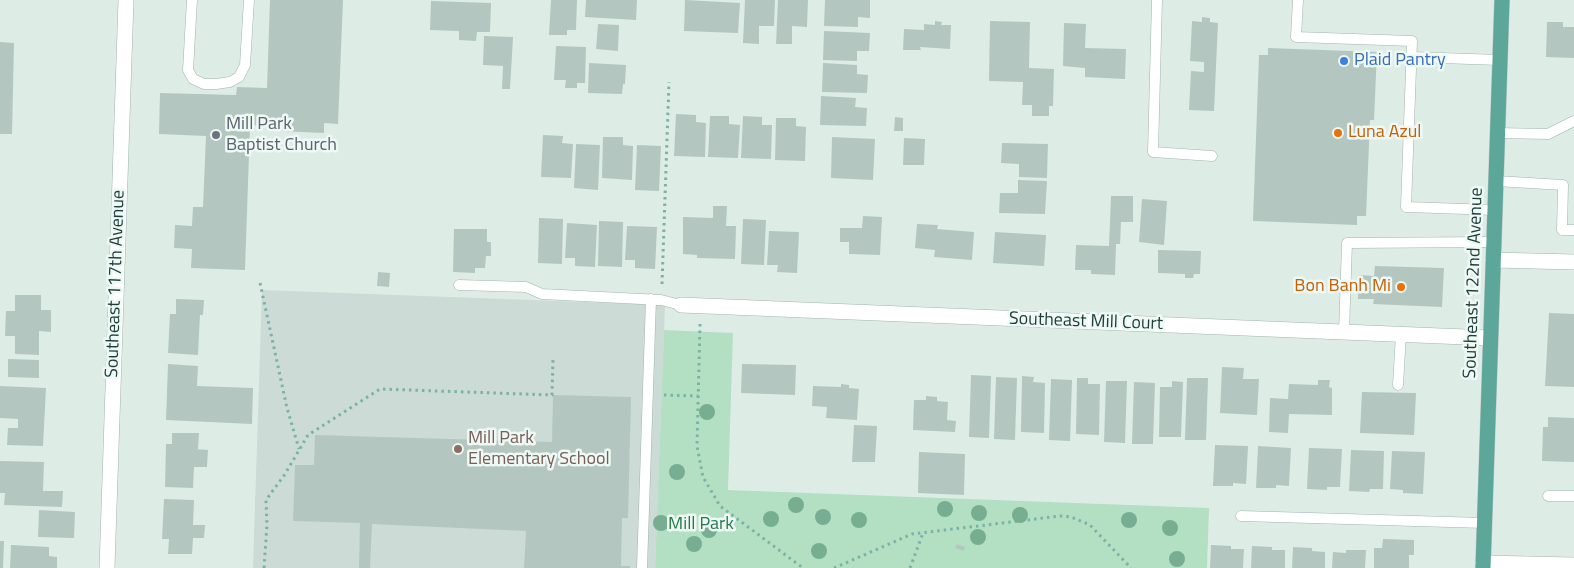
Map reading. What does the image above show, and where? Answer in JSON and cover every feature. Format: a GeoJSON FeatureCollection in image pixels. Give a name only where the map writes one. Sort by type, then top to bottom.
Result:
{"type":"FeatureCollection","features":[{"type":"Feature","properties":{"kind":"main road","name":"Southeast 122nd Avenue"},"geometry":{"type":"LineString","coordinates":[[1483,565],[1502,0]]}},
{"type":"Feature","properties":{"kind":"street","name":"Southeast 117th Avenue"},"geometry":{"type":"LineString","coordinates":[[107,568],[126,0]]}},
{"type":"Feature","properties":{"kind":"street"},"geometry":{"type":"LineString","coordinates":[[1493,260],[1574,262]]}},
{"type":"Feature","properties":{"kind":"street","name":"Southeast Mill Court"},"geometry":{"type":"LineString","coordinates":[[681,305],[1490,338]]}},
{"type":"Feature","properties":{"kind":"street"},"geometry":{"type":"LineString","coordinates":[[1483,565],[1574,565]]}},
{"type":"Feature","properties":{"kind":"lane"},"geometry":{"type":"LineString","coordinates":[[192,0],[188,70],[193,79],[204,84],[216,84],[230,82],[240,77],[245,65],[249,0]]}},
{"type":"Feature","properties":{"kind":"lane"},"geometry":{"type":"LineString","coordinates":[[1157,0],[1153,152],[1212,156]]}},
{"type":"Feature","properties":{"kind":"lane"},"geometry":{"type":"LineString","coordinates":[[1298,0],[1296,37],[1412,41],[1406,207],[1495,210]]}},
{"type":"Feature","properties":{"kind":"lane"},"geometry":{"type":"LineString","coordinates":[[1411,57],[1500,60]]}},
{"type":"Feature","properties":{"kind":"lane"},"geometry":{"type":"LineString","coordinates":[[1497,132],[1548,134],[1574,121]]}},
{"type":"Feature","properties":{"kind":"lane"},"geometry":{"type":"LineString","coordinates":[[1496,181],[1563,185],[1562,230],[1574,230]]}},
{"type":"Feature","properties":{"kind":"lane"},"geometry":{"type":"LineString","coordinates":[[1344,332],[1347,243],[1494,242]]}},
{"type":"Feature","properties":{"kind":"lane"},"geometry":{"type":"LineString","coordinates":[[459,285],[526,287],[542,294],[656,299],[681,305]]}},
{"type":"Feature","properties":{"kind":"lane"},"geometry":{"type":"LineString","coordinates":[[642,568],[648,394],[656,299]]}},
{"type":"Feature","properties":{"kind":"lane"},"geometry":{"type":"LineString","coordinates":[[1398,385],[1401,334]]}},
{"type":"Feature","properties":{"kind":"lane"},"geometry":{"type":"LineString","coordinates":[[1548,496],[1574,496]]}},
{"type":"Feature","properties":{"kind":"lane"},"geometry":{"type":"LineString","coordinates":[[1241,516],[1484,522]]}},
{"type":"Feature","properties":{"kind":"path"},"geometry":{"type":"LineString","coordinates":[[656,299],[670,82]]}},
{"type":"Feature","properties":{"kind":"path"},"geometry":{"type":"LineString","coordinates":[[260,283],[299,450]]}},
{"type":"Feature","properties":{"kind":"path"},"geometry":{"type":"LineString","coordinates":[[701,306],[696,446],[703,477],[720,506],[803,568]]}},
{"type":"Feature","properties":{"kind":"path"},"geometry":{"type":"LineString","coordinates":[[264,568],[267,525],[266,500],[285,474],[308,435],[380,389],[552,395],[553,360]]}},
{"type":"Feature","properties":{"kind":"path"},"geometry":{"type":"LineString","coordinates":[[648,394],[698,396]]}},
{"type":"Feature","properties":{"kind":"path"},"geometry":{"type":"LineString","coordinates":[[834,568],[907,536],[923,532],[1060,516],[1071,517],[1090,525],[1131,568]]}},
{"type":"Feature","properties":{"kind":"path"},"geometry":{"type":"LineString","coordinates":[[910,568],[923,532]]}},
{"type":"Feature","properties":{"kind":"shaded area","name":"Mill Park Elementary School"},"geometry":{"type":"Polygon","coordinates":[[[262,290],[665,305],[655,568],[253,568],[262,290]]]}},
{"type":"Feature","properties":{"kind":"green space","name":"Mill Park"},"geometry":{"type":"Polygon","coordinates":[[[664,330],[733,333],[728,490],[1209,508],[1207,568],[655,568],[664,330]]]}},
{"type":"Feature","properties":{"kind":"building","name":"Mill Park Baptist Church"},"geometry":{"type":"Polygon","coordinates":[[[270,0],[343,0],[338,124],[324,123],[324,133],[278,131],[278,121],[267,120],[267,126],[250,125],[245,270],[191,268],[192,249],[174,248],[175,225],[192,226],[193,207],[203,207],[206,136],[159,134],[160,93],[236,95],[237,87],[267,88],[270,0]]]}},
{"type":"Feature","properties":{"kind":"building"},"geometry":{"type":"Polygon","coordinates":[[[551,0],[577,0],[576,30],[567,30],[567,35],[549,35],[551,0]]]}},
{"type":"Feature","properties":{"kind":"building"},"geometry":{"type":"Polygon","coordinates":[[[586,0],[637,0],[636,20],[585,17],[586,0]]]}},
{"type":"Feature","properties":{"kind":"building"},"geometry":{"type":"Polygon","coordinates":[[[685,0],[740,3],[738,33],[684,31],[685,0]]]}},
{"type":"Feature","properties":{"kind":"building"},"geometry":{"type":"Polygon","coordinates":[[[745,0],[775,0],[774,26],[759,26],[759,44],[743,43],[745,0]]]}},
{"type":"Feature","properties":{"kind":"building"},"geometry":{"type":"Polygon","coordinates":[[[778,0],[808,0],[807,27],[792,26],[792,44],[776,44],[778,0]]]}},
{"type":"Feature","properties":{"kind":"building"},"geometry":{"type":"Polygon","coordinates":[[[825,0],[870,0],[870,18],[858,17],[858,27],[824,26],[825,0]]]}},
{"type":"Feature","properties":{"kind":"building"},"geometry":{"type":"Polygon","coordinates":[[[431,1],[491,3],[490,32],[477,32],[476,41],[459,40],[459,31],[430,30],[431,1]]]}},
{"type":"Feature","properties":{"kind":"building"},"geometry":{"type":"Polygon","coordinates":[[[1202,17],[1210,18],[1210,22],[1218,23],[1214,111],[1189,110],[1191,71],[1204,72],[1204,62],[1190,61],[1192,21],[1202,22],[1202,17]]]}},
{"type":"Feature","properties":{"kind":"building"},"geometry":{"type":"Polygon","coordinates":[[[935,21],[942,22],[941,25],[951,25],[950,49],[920,47],[921,50],[903,50],[904,29],[924,30],[924,24],[935,25],[935,21]]]}},
{"type":"Feature","properties":{"kind":"building"},"geometry":{"type":"Polygon","coordinates":[[[990,21],[1030,22],[1029,68],[1054,69],[1053,106],[1049,106],[1049,116],[1032,116],[1032,105],[1022,105],[1023,82],[989,81],[990,21]]]}},
{"type":"Feature","properties":{"kind":"building"},"geometry":{"type":"Polygon","coordinates":[[[1547,22],[1563,22],[1563,27],[1574,27],[1574,58],[1546,57],[1547,22]]]}},
{"type":"Feature","properties":{"kind":"building"},"geometry":{"type":"Polygon","coordinates":[[[1064,23],[1086,24],[1085,48],[1126,49],[1125,79],[1085,77],[1085,68],[1063,66],[1064,23]]]}},
{"type":"Feature","properties":{"kind":"building"},"geometry":{"type":"Polygon","coordinates":[[[598,24],[619,25],[618,51],[596,49],[598,24]]]}},
{"type":"Feature","properties":{"kind":"building"},"geometry":{"type":"Polygon","coordinates":[[[824,31],[870,33],[869,51],[857,51],[857,61],[823,60],[824,31]]]}},
{"type":"Feature","properties":{"kind":"building"},"geometry":{"type":"Polygon","coordinates":[[[484,36],[513,37],[510,89],[502,89],[503,66],[483,65],[484,36]]]}},
{"type":"Feature","properties":{"kind":"building"},"geometry":{"type":"Polygon","coordinates":[[[0,42],[14,43],[12,134],[0,134],[0,42]]]}},
{"type":"Feature","properties":{"kind":"building"},"geometry":{"type":"Polygon","coordinates":[[[556,46],[586,47],[585,83],[577,83],[577,88],[565,88],[566,80],[554,80],[556,46]]]}},
{"type":"Feature","properties":{"kind":"building"},"geometry":{"type":"Polygon","coordinates":[[[1268,48],[1377,52],[1374,120],[1370,120],[1366,216],[1357,216],[1357,225],[1253,221],[1259,55],[1268,55],[1268,48]]]}},
{"type":"Feature","properties":{"kind":"building"},"geometry":{"type":"Polygon","coordinates":[[[589,63],[626,65],[625,84],[623,84],[622,94],[588,93],[589,63]]]}},
{"type":"Feature","properties":{"kind":"building"},"geometry":{"type":"Polygon","coordinates":[[[823,63],[857,65],[857,74],[868,75],[867,93],[822,92],[823,63]]]}},
{"type":"Feature","properties":{"kind":"building"},"geometry":{"type":"Polygon","coordinates":[[[821,96],[856,98],[855,107],[867,108],[866,126],[820,125],[821,96]]]}},
{"type":"Feature","properties":{"kind":"building"},"geometry":{"type":"Polygon","coordinates":[[[676,114],[696,115],[696,122],[706,123],[705,157],[674,156],[676,114]]]}},
{"type":"Feature","properties":{"kind":"building"},"geometry":{"type":"Polygon","coordinates":[[[710,116],[729,116],[729,124],[740,125],[738,158],[708,157],[710,116]]]}},
{"type":"Feature","properties":{"kind":"building"},"geometry":{"type":"Polygon","coordinates":[[[743,116],[762,117],[762,125],[772,125],[771,159],[741,158],[743,116]]]}},
{"type":"Feature","properties":{"kind":"building"},"geometry":{"type":"Polygon","coordinates":[[[895,117],[903,118],[903,131],[894,131],[895,117]]]}},
{"type":"Feature","properties":{"kind":"building"},"geometry":{"type":"Polygon","coordinates":[[[776,118],[796,118],[796,126],[806,127],[805,161],[775,160],[776,118]]]}},
{"type":"Feature","properties":{"kind":"building"},"geometry":{"type":"Polygon","coordinates":[[[543,135],[563,136],[562,143],[573,144],[571,178],[541,177],[543,135]]]}},
{"type":"Feature","properties":{"kind":"building"},"geometry":{"type":"Polygon","coordinates":[[[603,137],[623,137],[623,145],[633,146],[632,180],[602,178],[603,137]]]}},
{"type":"Feature","properties":{"kind":"building"},"geometry":{"type":"Polygon","coordinates":[[[832,137],[875,139],[873,180],[831,178],[832,137]]]}},
{"type":"Feature","properties":{"kind":"building"},"geometry":{"type":"Polygon","coordinates":[[[904,138],[925,139],[924,165],[903,165],[904,138]]]}},
{"type":"Feature","properties":{"kind":"building"},"geometry":{"type":"Polygon","coordinates":[[[1002,143],[1048,144],[1047,178],[1019,177],[1019,164],[1001,163],[1002,143]]]}},
{"type":"Feature","properties":{"kind":"building"},"geometry":{"type":"Polygon","coordinates":[[[576,144],[600,145],[598,190],[574,188],[576,144]]]}},
{"type":"Feature","properties":{"kind":"building"},"geometry":{"type":"Polygon","coordinates":[[[637,145],[661,146],[659,191],[635,190],[637,145]]]}},
{"type":"Feature","properties":{"kind":"building"},"geometry":{"type":"Polygon","coordinates":[[[1018,180],[1047,181],[1045,214],[999,213],[1000,193],[1018,193],[1018,180]]]}},
{"type":"Feature","properties":{"kind":"building"},"geometry":{"type":"Polygon","coordinates":[[[1111,196],[1133,196],[1133,222],[1121,222],[1120,244],[1116,244],[1115,275],[1091,274],[1091,270],[1075,270],[1076,245],[1109,246],[1111,196]]]}},
{"type":"Feature","properties":{"kind":"building"},"geometry":{"type":"Polygon","coordinates":[[[1142,199],[1167,201],[1164,245],[1139,242],[1142,199]]]}},
{"type":"Feature","properties":{"kind":"building"},"geometry":{"type":"Polygon","coordinates":[[[713,206],[727,206],[726,226],[736,226],[735,259],[697,258],[697,255],[683,254],[683,217],[713,218],[713,206]]]}},
{"type":"Feature","properties":{"kind":"building"},"geometry":{"type":"Polygon","coordinates":[[[863,216],[882,217],[880,255],[849,254],[849,242],[840,242],[840,228],[862,228],[863,216]]]}},
{"type":"Feature","properties":{"kind":"building"},"geometry":{"type":"Polygon","coordinates":[[[539,218],[563,219],[562,264],[538,263],[539,218]]]}},
{"type":"Feature","properties":{"kind":"building"},"geometry":{"type":"Polygon","coordinates":[[[743,219],[766,220],[764,265],[741,264],[743,219]]]}},
{"type":"Feature","properties":{"kind":"building"},"geometry":{"type":"Polygon","coordinates":[[[599,221],[623,222],[622,267],[598,266],[599,221]]]}},
{"type":"Feature","properties":{"kind":"building"},"geometry":{"type":"Polygon","coordinates":[[[567,223],[597,225],[595,267],[575,266],[575,258],[565,258],[567,223]]]}},
{"type":"Feature","properties":{"kind":"building"},"geometry":{"type":"Polygon","coordinates":[[[917,224],[938,225],[937,229],[974,232],[972,260],[934,257],[935,250],[915,248],[917,224]]]}},
{"type":"Feature","properties":{"kind":"building"},"geometry":{"type":"Polygon","coordinates":[[[627,226],[657,227],[655,269],[635,268],[635,260],[625,260],[627,226]]]}},
{"type":"Feature","properties":{"kind":"building"},"geometry":{"type":"Polygon","coordinates":[[[454,229],[487,229],[487,242],[491,242],[491,256],[486,256],[485,268],[475,268],[475,273],[453,272],[454,229]]]}},
{"type":"Feature","properties":{"kind":"building"},"geometry":{"type":"Polygon","coordinates":[[[769,231],[799,232],[797,273],[777,272],[778,265],[767,265],[769,231]]]}},
{"type":"Feature","properties":{"kind":"building"},"geometry":{"type":"Polygon","coordinates":[[[995,232],[1046,235],[1044,266],[993,263],[995,232]]]}},
{"type":"Feature","properties":{"kind":"building"},"geometry":{"type":"Polygon","coordinates":[[[1158,250],[1201,251],[1200,274],[1194,274],[1193,278],[1185,278],[1185,274],[1158,273],[1158,250]]]}},
{"type":"Feature","properties":{"kind":"building","name":"Bon Banh Mi"},"geometry":{"type":"Polygon","coordinates":[[[1375,266],[1444,268],[1442,307],[1373,304],[1374,299],[1358,299],[1359,275],[1374,276],[1375,266]]]}},
{"type":"Feature","properties":{"kind":"building"},"geometry":{"type":"Polygon","coordinates":[[[378,272],[390,273],[389,287],[377,286],[378,272]]]}},
{"type":"Feature","properties":{"kind":"building"},"geometry":{"type":"Polygon","coordinates":[[[15,295],[41,295],[41,310],[51,310],[51,332],[39,331],[39,355],[15,354],[15,336],[5,336],[6,311],[15,311],[15,295]]]}},
{"type":"Feature","properties":{"kind":"building"},"geometry":{"type":"Polygon","coordinates":[[[176,299],[204,300],[203,315],[200,315],[198,355],[168,353],[170,314],[176,314],[176,299]]]}},
{"type":"Feature","properties":{"kind":"building"},"geometry":{"type":"Polygon","coordinates":[[[1549,313],[1574,314],[1574,387],[1545,386],[1549,313]]]}},
{"type":"Feature","properties":{"kind":"building"},"geometry":{"type":"Polygon","coordinates":[[[8,359],[39,360],[39,378],[8,377],[8,359]]]}},
{"type":"Feature","properties":{"kind":"building"},"geometry":{"type":"Polygon","coordinates":[[[168,364],[198,366],[197,386],[253,388],[252,424],[166,420],[168,364]]]}},
{"type":"Feature","properties":{"kind":"building"},"geometry":{"type":"Polygon","coordinates":[[[742,364],[796,365],[795,395],[741,393],[742,364]]]}},
{"type":"Feature","properties":{"kind":"building"},"geometry":{"type":"Polygon","coordinates":[[[1222,367],[1244,368],[1243,379],[1259,379],[1257,415],[1220,413],[1222,367]]]}},
{"type":"Feature","properties":{"kind":"building"},"geometry":{"type":"Polygon","coordinates":[[[971,375],[991,376],[989,438],[969,437],[971,375]]]}},
{"type":"Feature","properties":{"kind":"building"},"geometry":{"type":"Polygon","coordinates":[[[1022,376],[1034,377],[1033,382],[1045,383],[1044,433],[1021,432],[1022,376]]]}},
{"type":"Feature","properties":{"kind":"building"},"geometry":{"type":"Polygon","coordinates":[[[996,377],[1017,378],[1015,440],[994,439],[996,377]]]}},
{"type":"Feature","properties":{"kind":"building"},"geometry":{"type":"Polygon","coordinates":[[[1077,378],[1088,378],[1088,384],[1100,384],[1099,435],[1076,434],[1077,378]]]}},
{"type":"Feature","properties":{"kind":"building"},"geometry":{"type":"Polygon","coordinates":[[[1187,378],[1208,378],[1206,440],[1185,440],[1187,378]]]}},
{"type":"Feature","properties":{"kind":"building"},"geometry":{"type":"Polygon","coordinates":[[[1051,379],[1072,380],[1070,441],[1049,440],[1051,379]]]}},
{"type":"Feature","properties":{"kind":"building"},"geometry":{"type":"Polygon","coordinates":[[[1318,380],[1330,380],[1329,387],[1332,388],[1332,415],[1289,414],[1288,433],[1269,432],[1270,398],[1288,399],[1289,384],[1318,385],[1318,380]]]}},
{"type":"Feature","properties":{"kind":"building"},"geometry":{"type":"Polygon","coordinates":[[[1106,381],[1127,381],[1125,443],[1104,442],[1106,381]]]}},
{"type":"Feature","properties":{"kind":"building"},"geometry":{"type":"Polygon","coordinates":[[[1172,381],[1183,382],[1181,437],[1159,437],[1160,387],[1172,387],[1172,381]]]}},
{"type":"Feature","properties":{"kind":"building"},"geometry":{"type":"Polygon","coordinates":[[[1134,382],[1155,383],[1153,444],[1132,444],[1134,382]]]}},
{"type":"Feature","properties":{"kind":"building"},"geometry":{"type":"Polygon","coordinates":[[[841,384],[849,385],[849,388],[859,389],[857,420],[826,418],[827,407],[812,406],[813,386],[841,387],[841,384]]]}},
{"type":"Feature","properties":{"kind":"building"},"geometry":{"type":"Polygon","coordinates":[[[0,386],[46,388],[43,446],[7,445],[8,428],[18,428],[18,419],[0,418],[0,386]]]}},
{"type":"Feature","properties":{"kind":"building"},"geometry":{"type":"Polygon","coordinates":[[[1362,392],[1416,393],[1414,435],[1360,433],[1362,392]]]}},
{"type":"Feature","properties":{"kind":"building"},"geometry":{"type":"Polygon","coordinates":[[[553,395],[631,397],[628,518],[622,518],[621,566],[630,566],[630,568],[524,568],[526,531],[372,524],[370,568],[359,568],[360,523],[293,521],[295,465],[314,465],[315,435],[552,442],[553,395]]]}},
{"type":"Feature","properties":{"kind":"building"},"geometry":{"type":"Polygon","coordinates":[[[926,396],[937,397],[937,401],[948,402],[947,420],[956,421],[955,432],[913,430],[914,400],[926,400],[926,396]]]}},
{"type":"Feature","properties":{"kind":"building"},"geometry":{"type":"Polygon","coordinates":[[[1548,417],[1574,418],[1574,462],[1542,461],[1543,427],[1548,427],[1548,417]]]}},
{"type":"Feature","properties":{"kind":"building"},"geometry":{"type":"Polygon","coordinates":[[[854,425],[877,426],[875,462],[852,462],[854,425]]]}},
{"type":"Feature","properties":{"kind":"building"},"geometry":{"type":"Polygon","coordinates":[[[172,433],[199,433],[198,449],[195,449],[208,450],[207,467],[194,467],[193,488],[165,487],[166,444],[172,444],[172,433]]]}},
{"type":"Feature","properties":{"kind":"building"},"geometry":{"type":"Polygon","coordinates":[[[1215,445],[1248,446],[1246,484],[1233,483],[1233,486],[1213,486],[1215,445]]]}},
{"type":"Feature","properties":{"kind":"building"},"geometry":{"type":"Polygon","coordinates":[[[1258,446],[1291,448],[1289,486],[1276,485],[1276,488],[1256,488],[1258,446]]]}},
{"type":"Feature","properties":{"kind":"building"},"geometry":{"type":"Polygon","coordinates":[[[1309,448],[1342,449],[1340,487],[1327,487],[1327,490],[1307,489],[1309,448]]]}},
{"type":"Feature","properties":{"kind":"building"},"geometry":{"type":"Polygon","coordinates":[[[1351,450],[1384,451],[1383,489],[1370,489],[1369,492],[1349,491],[1351,450]]]}},
{"type":"Feature","properties":{"kind":"building"},"geometry":{"type":"Polygon","coordinates":[[[1392,451],[1425,452],[1423,494],[1403,493],[1403,490],[1390,489],[1392,451]]]}},
{"type":"Feature","properties":{"kind":"building"},"geometry":{"type":"Polygon","coordinates":[[[919,452],[965,454],[964,495],[918,493],[919,452]]]}},
{"type":"Feature","properties":{"kind":"building"},"geometry":{"type":"Polygon","coordinates":[[[0,461],[44,462],[43,491],[63,491],[62,507],[4,505],[5,493],[0,493],[0,461]]]}},
{"type":"Feature","properties":{"kind":"building"},"geometry":{"type":"Polygon","coordinates":[[[164,499],[194,500],[193,525],[205,525],[204,538],[193,538],[192,554],[168,554],[169,539],[162,539],[164,499]]]}},
{"type":"Feature","properties":{"kind":"building"},"geometry":{"type":"Polygon","coordinates":[[[39,510],[75,512],[74,538],[38,537],[39,510]]]}},
{"type":"Feature","properties":{"kind":"building"},"geometry":{"type":"Polygon","coordinates":[[[1383,539],[1414,540],[1414,555],[1409,555],[1409,568],[1374,568],[1374,548],[1382,548],[1383,539]]]}},
{"type":"Feature","properties":{"kind":"building"},"geometry":{"type":"Polygon","coordinates":[[[0,541],[4,541],[3,568],[0,568],[0,541]]]}},
{"type":"Feature","properties":{"kind":"building"},"geometry":{"type":"Polygon","coordinates":[[[957,544],[965,547],[964,551],[955,548],[957,544]]]}},
{"type":"Feature","properties":{"kind":"building"},"geometry":{"type":"Polygon","coordinates":[[[11,545],[49,547],[49,556],[57,557],[57,568],[10,568],[11,545]]]}},
{"type":"Feature","properties":{"kind":"building"},"geometry":{"type":"Polygon","coordinates":[[[1211,545],[1231,546],[1231,549],[1244,549],[1243,568],[1210,568],[1211,545]]]}},
{"type":"Feature","properties":{"kind":"building"},"geometry":{"type":"Polygon","coordinates":[[[1252,546],[1272,547],[1272,550],[1285,550],[1285,568],[1251,568],[1252,546]]]}},
{"type":"Feature","properties":{"kind":"building"},"geometry":{"type":"Polygon","coordinates":[[[1293,547],[1312,548],[1312,551],[1325,552],[1325,568],[1292,568],[1293,547]]]}},
{"type":"Feature","properties":{"kind":"building"},"geometry":{"type":"Polygon","coordinates":[[[1346,550],[1366,550],[1365,568],[1332,568],[1333,552],[1346,553],[1346,550]]]}},
{"type":"Feature","properties":{"kind":"place","name":"Plaid Pantry"},"geometry":{"type":"Point","coordinates":[1344,61]}},
{"type":"Feature","properties":{"kind":"place","name":"Luna Azul"},"geometry":{"type":"Point","coordinates":[1338,133]}},
{"type":"Feature","properties":{"kind":"place","name":"Mill Park Baptist Church"},"geometry":{"type":"Point","coordinates":[216,135]}},
{"type":"Feature","properties":{"kind":"place","name":"Bon Banh Mi"},"geometry":{"type":"Point","coordinates":[1401,287]}},
{"type":"Feature","properties":{"kind":"place","name":"Mill Park Elementary School"},"geometry":{"type":"Point","coordinates":[458,449]}}]}
